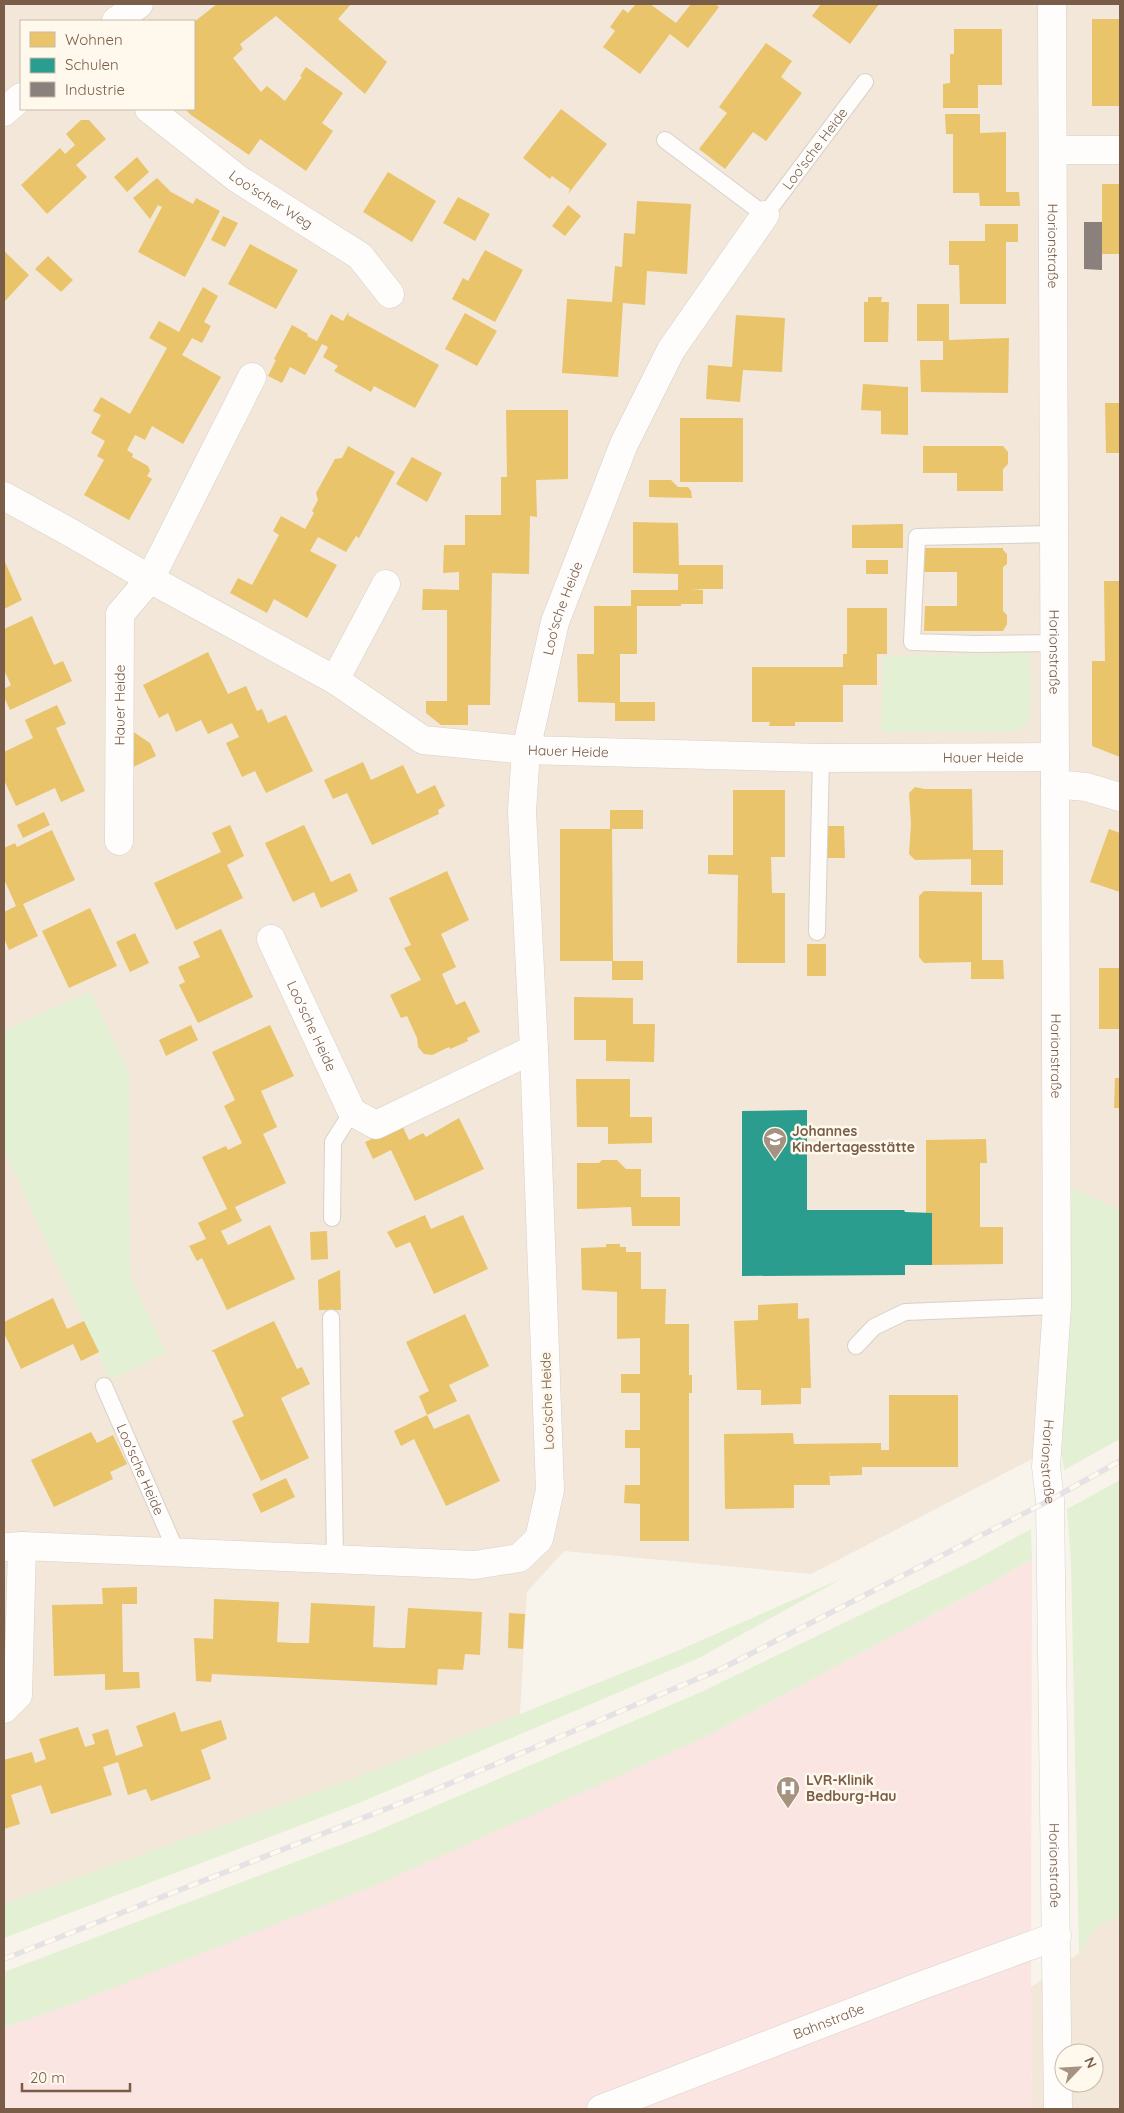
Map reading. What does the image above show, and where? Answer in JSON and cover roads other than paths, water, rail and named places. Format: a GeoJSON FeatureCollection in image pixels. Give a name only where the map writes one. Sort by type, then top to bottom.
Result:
{"type":"FeatureCollection","features":[{"type":"Feature","properties":{"kind":"street"},"geometry":{"type":"LineString","coordinates":[[117,20],[139,4]]}},
{"type":"Feature","properties":{"kind":"street","name":"Horionstraße"},"geometry":{"type":"LineString","coordinates":[[1052,4],[1057,1306],[1046,1467],[1050,1500],[1058,2109]]}},
{"type":"Feature","properties":{"kind":"street"},"geometry":{"type":"LineString","coordinates":[[4,112],[20,98]]}},
{"type":"Feature","properties":{"kind":"street","name":"Loo'scher Weg"},"geometry":{"type":"LineString","coordinates":[[150,110],[238,179],[360,256],[390,294]]}},
{"type":"Feature","properties":{"kind":"street"},"geometry":{"type":"LineString","coordinates":[[1053,150],[1120,150]]}},
{"type":"Feature","properties":{"kind":"street","name":"Loo'sche Heide"},"geometry":{"type":"LineString","coordinates":[[4,1709],[18,1695],[13,1547],[475,1565],[519,1558],[539,1539],[550,1490],[534,1049],[522,811],[526,750],[555,622],[624,444],[672,350],[765,216]]}},
{"type":"Feature","properties":{"kind":"street","name":"Hauer Heide"},"geometry":{"type":"LineString","coordinates":[[119,841],[120,614],[150,580],[252,377]]}},
{"type":"Feature","properties":{"kind":"street","name":"Hauer Heide"},"geometry":{"type":"LineString","coordinates":[[4,496],[150,580],[334,680],[423,740],[526,750],[821,758],[1055,757]]}},
{"type":"Feature","properties":{"kind":"street"},"geometry":{"type":"LineString","coordinates":[[334,680],[386,584]]}},
{"type":"Feature","properties":{"kind":"street"},"geometry":{"type":"LineString","coordinates":[[1055,784],[1086,787],[1120,797]]}},
{"type":"Feature","properties":{"kind":"street","name":"Loo'sche Heide"},"geometry":{"type":"LineString","coordinates":[[271,939],[352,1112]]}},
{"type":"Feature","properties":{"kind":"street"},"geometry":{"type":"LineString","coordinates":[[352,1112],[376,1125],[534,1049]]}},
{"type":"Feature","properties":{"kind":"street","name":"Bahnstraße"},"geometry":{"type":"LineString","coordinates":[[601,2109],[920,1986],[1057,1936]]}},
{"type":"Feature","properties":{"kind":"lane","name":"Loo'sche Heide"},"geometry":{"type":"LineString","coordinates":[[765,216],[865,82]]}},
{"type":"Feature","properties":{"kind":"lane"},"geometry":{"type":"LineString","coordinates":[[665,140],[765,216]]}},
{"type":"Feature","properties":{"kind":"lane"},"geometry":{"type":"LineString","coordinates":[[1054,534],[917,537],[912,642],[976,644],[1055,643]]}},
{"type":"Feature","properties":{"kind":"lane"},"geometry":{"type":"LineString","coordinates":[[817,932],[821,758]]}},
{"type":"Feature","properties":{"kind":"lane"},"geometry":{"type":"LineString","coordinates":[[332,1218],[333,1142],[352,1112]]}},
{"type":"Feature","properties":{"kind":"lane"},"geometry":{"type":"LineString","coordinates":[[856,1346],[874,1328],[905,1312],[1057,1306]]}},
{"type":"Feature","properties":{"kind":"lane"},"geometry":{"type":"LineString","coordinates":[[331,1318],[335,1559]]}},
{"type":"Feature","properties":{"kind":"lane","name":"Loo'sche Heide"},"geometry":{"type":"LineString","coordinates":[[104,1386],[177,1553]]}},
{"type":"Feature","properties":{"kind":"railway"},"geometry":{"type":"LineString","coordinates":[[4,1959],[434,1790],[723,1668],[1050,1500],[1120,1461]]}},
{"type":"Feature","properties":{"kind":"place","name":"Johannes Kindertagesstätte"},"geometry":{"type":"Point","coordinates":[775,1160]}},
{"type":"Feature","properties":{"kind":"place","name":"LVR-Klinik Bedburg-Hau"},"geometry":{"type":"Point","coordinates":[788,1809]}}]}
